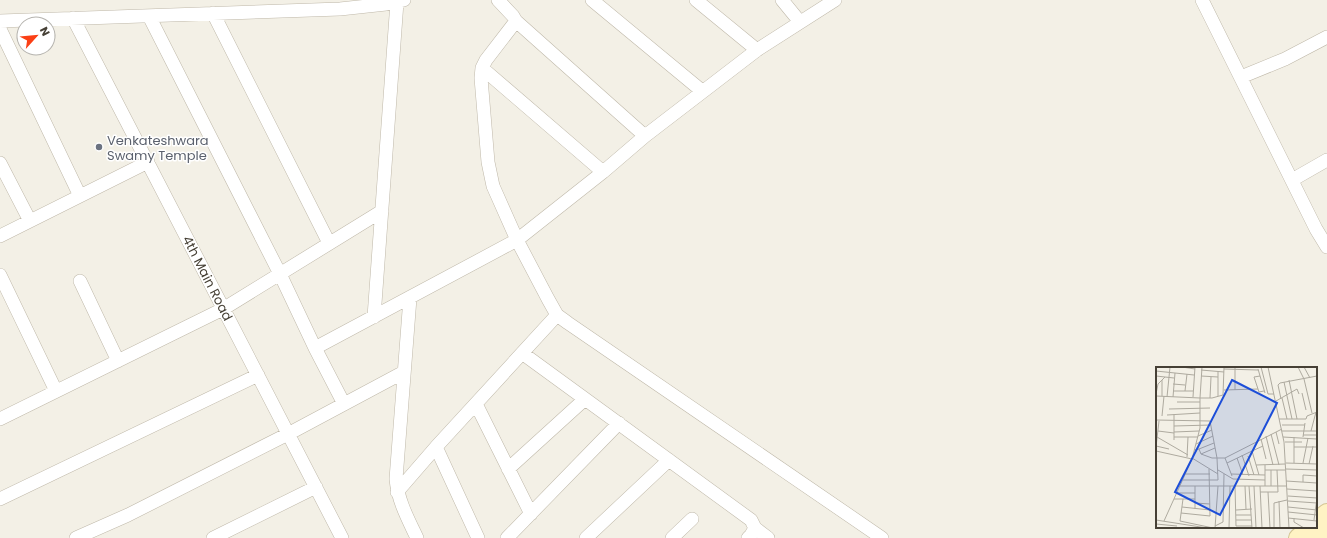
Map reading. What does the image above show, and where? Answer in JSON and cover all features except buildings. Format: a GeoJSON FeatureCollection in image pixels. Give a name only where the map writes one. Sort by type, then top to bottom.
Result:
{"type":"FeatureCollection","features":[{"type":"Feature","properties":{"kind":"main road"},"geometry":{"type":"LineString","coordinates":[[1317,521],[1327,513]]}},
{"type":"Feature","properties":{"kind":"main road"},"geometry":{"type":"LineString","coordinates":[[1298,538],[1310,528]]}},
{"type":"Feature","properties":{"kind":"main road"},"geometry":{"type":"LineString","coordinates":[[1318,538],[1327,530]]}},
{"type":"Feature","properties":{"kind":"street"},"geometry":{"type":"LineString","coordinates":[[498,0],[516,21],[645,136]]}},
{"type":"Feature","properties":{"kind":"street"},"geometry":{"type":"LineString","coordinates":[[592,0],[702,91]]}},
{"type":"Feature","properties":{"kind":"street"},"geometry":{"type":"LineString","coordinates":[[696,0],[757,50]]}},
{"type":"Feature","properties":{"kind":"street"},"geometry":{"type":"LineString","coordinates":[[782,0],[800,22]]}},
{"type":"Feature","properties":{"kind":"street"},"geometry":{"type":"LineString","coordinates":[[315,348],[517,240],[702,91],[757,50],[835,0]]}},
{"type":"Feature","properties":{"kind":"street"},"geometry":{"type":"LineString","coordinates":[[1202,0],[1292,180],[1322,226],[1327,247]]}},
{"type":"Feature","properties":{"kind":"street"},"geometry":{"type":"LineString","coordinates":[[0,21],[340,9],[393,1],[382,211],[374,317]]}},
{"type":"Feature","properties":{"kind":"street"},"geometry":{"type":"LineString","coordinates":[[212,14],[329,244]]}},
{"type":"Feature","properties":{"kind":"street"},"geometry":{"type":"LineString","coordinates":[[149,16],[344,404]]}},
{"type":"Feature","properties":{"kind":"street","name":"4th Main Road"},"geometry":{"type":"LineString","coordinates":[[73,18],[342,538]]}},
{"type":"Feature","properties":{"kind":"street"},"geometry":{"type":"LineString","coordinates":[[516,21],[486,60],[482,68],[481,78],[488,154],[493,186],[517,240],[557,315],[882,538]]}},
{"type":"Feature","properties":{"kind":"street"},"geometry":{"type":"LineString","coordinates":[[0,29],[80,196]]}},
{"type":"Feature","properties":{"kind":"street"},"geometry":{"type":"LineString","coordinates":[[1241,77],[1284,59],[1327,37]]}},
{"type":"Feature","properties":{"kind":"street"},"geometry":{"type":"LineString","coordinates":[[482,68],[603,172]]}},
{"type":"Feature","properties":{"kind":"street"},"geometry":{"type":"LineString","coordinates":[[1292,180],[1327,160]]}},
{"type":"Feature","properties":{"kind":"street"},"geometry":{"type":"LineString","coordinates":[[0,236],[148,162]]}},
{"type":"Feature","properties":{"kind":"street"},"geometry":{"type":"LineString","coordinates":[[0,163],[30,221]]}},
{"type":"Feature","properties":{"kind":"street"},"geometry":{"type":"LineString","coordinates":[[0,419],[223,309],[382,211]]}},
{"type":"Feature","properties":{"kind":"street"},"geometry":{"type":"LineString","coordinates":[[0,275],[56,391]]}},
{"type":"Feature","properties":{"kind":"street"},"geometry":{"type":"LineString","coordinates":[[80,281],[118,360]]}},
{"type":"Feature","properties":{"kind":"street"},"geometry":{"type":"LineString","coordinates":[[410,298],[396,479],[397,492],[417,538]]}},
{"type":"Feature","properties":{"kind":"street"},"geometry":{"type":"LineString","coordinates":[[397,492],[436,447],[557,315]]}},
{"type":"Feature","properties":{"kind":"street"},"geometry":{"type":"LineString","coordinates":[[522,353],[751,520],[751,533],[768,538]]}},
{"type":"Feature","properties":{"kind":"street"},"geometry":{"type":"LineString","coordinates":[[76,538],[113,522],[288,434],[404,372]]}},
{"type":"Feature","properties":{"kind":"street"},"geometry":{"type":"LineString","coordinates":[[0,499],[258,375]]}},
{"type":"Feature","properties":{"kind":"street"},"geometry":{"type":"LineString","coordinates":[[508,469],[585,399]]}},
{"type":"Feature","properties":{"kind":"street"},"geometry":{"type":"LineString","coordinates":[[476,404],[531,514]]}},
{"type":"Feature","properties":{"kind":"street"},"geometry":{"type":"LineString","coordinates":[[507,538],[618,423]]}},
{"type":"Feature","properties":{"kind":"street"},"geometry":{"type":"LineString","coordinates":[[436,447],[478,538]]}},
{"type":"Feature","properties":{"kind":"street"},"geometry":{"type":"LineString","coordinates":[[586,538],[669,460]]}},
{"type":"Feature","properties":{"kind":"street"},"geometry":{"type":"LineString","coordinates":[[213,538],[316,487]]}},
{"type":"Feature","properties":{"kind":"street"},"geometry":{"type":"LineString","coordinates":[[672,538],[692,520]]}},
{"type":"Feature","properties":{"kind":"place","name":"Venkateshwara Swamy Temple"},"geometry":{"type":"Point","coordinates":[99,147]}}]}
